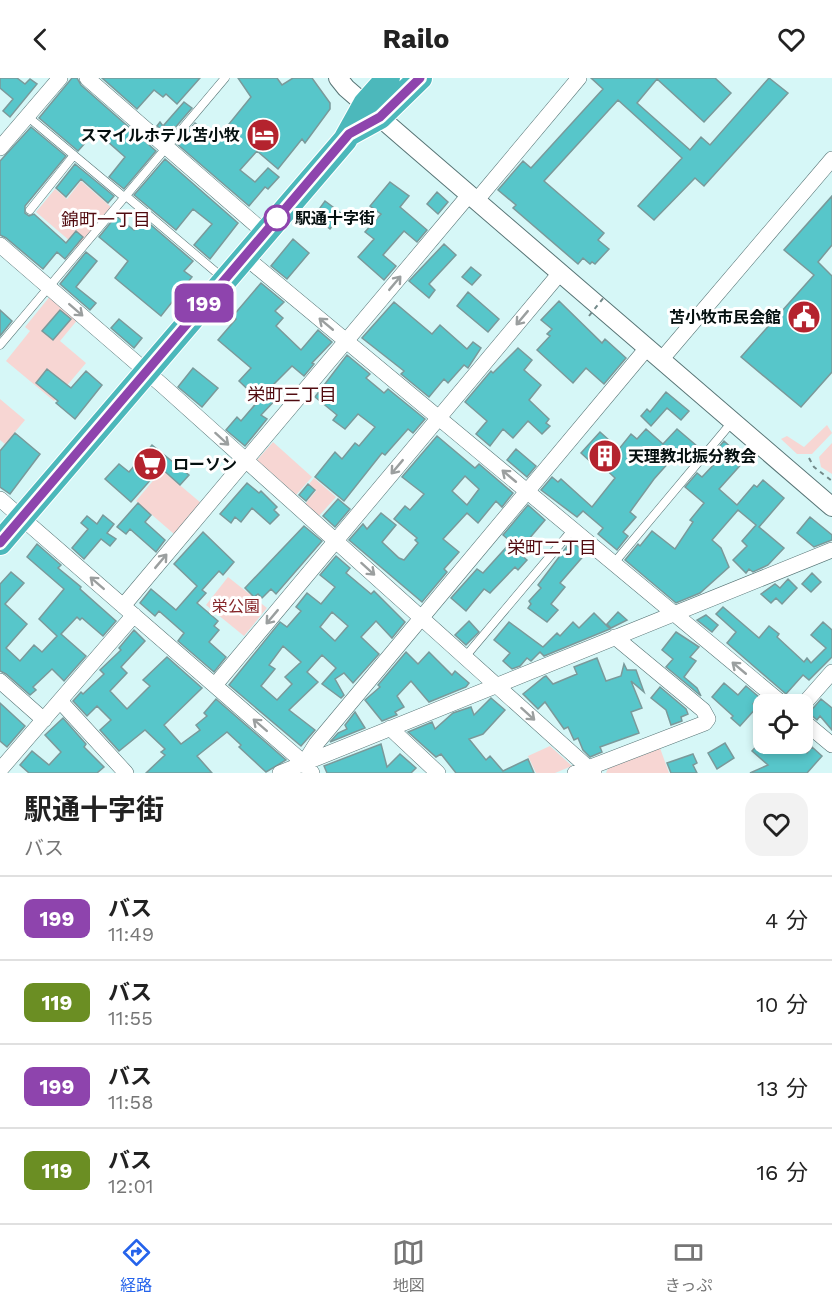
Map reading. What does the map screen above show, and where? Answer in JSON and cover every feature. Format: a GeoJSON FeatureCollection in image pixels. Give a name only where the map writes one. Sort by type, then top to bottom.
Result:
{"type":"FeatureCollection","features":[{"type":"Feature","properties":{"kind":"highway"},"geometry":{"type":"LineString","coordinates":[[373,111],[388,78]]}},
{"type":"Feature","properties":{"kind":"highway"},"geometry":{"type":"LineString","coordinates":[[0,543],[349,134],[373,111],[420,78]]}},
{"type":"Feature","properties":{"kind":"street"},"geometry":{"type":"LineString","coordinates":[[0,148],[60,78]]}},
{"type":"Feature","properties":{"kind":"street"},"geometry":{"type":"LineString","coordinates":[[87,78],[264,232]]}},
{"type":"Feature","properties":{"kind":"street"},"geometry":{"type":"LineString","coordinates":[[338,78],[373,111],[733,422],[830,500]]}},
{"type":"Feature","properties":{"kind":"street"},"geometry":{"type":"LineString","coordinates":[[0,770],[60,701],[246,460],[346,341],[579,78]]}},
{"type":"Feature","properties":{"kind":"street"},"geometry":{"type":"LineString","coordinates":[[661,360],[832,159]]}},
{"type":"Feature","properties":{"kind":"street"},"geometry":{"type":"LineString","coordinates":[[1,246],[246,460],[496,685],[586,771],[705,723],[708,719],[703,710],[615,637]]}},
{"type":"Feature","properties":{"kind":"street"},"geometry":{"type":"LineString","coordinates":[[244,256],[771,694]]}},
{"type":"Feature","properties":{"kind":"street"},"geometry":{"type":"LineString","coordinates":[[214,685],[560,273]]}},
{"type":"Feature","properties":{"kind":"street"},"geometry":{"type":"LineString","coordinates":[[308,768],[316,744],[647,348]]}},
{"type":"Feature","properties":{"kind":"street"},"geometry":{"type":"LineString","coordinates":[[0,499],[308,768]]}},
{"type":"Feature","properties":{"kind":"street"},"geometry":{"type":"LineString","coordinates":[[279,773],[308,768],[390,728],[832,550]]}},
{"type":"Feature","properties":{"kind":"street"},"geometry":{"type":"LineString","coordinates":[[813,694],[832,672]]}},
{"type":"Feature","properties":{"kind":"street"},"geometry":{"type":"LineString","coordinates":[[0,681],[44,720]]}},
{"type":"Feature","properties":{"kind":"street"},"geometry":{"type":"LineString","coordinates":[[60,701],[126,773]]}},
{"type":"Feature","properties":{"kind":"street"},"geometry":{"type":"LineString","coordinates":[[390,728],[438,773]]}},
{"type":"Feature","properties":{"kind":"street"},"geometry":{"type":"LineString","coordinates":[[813,729],[832,745]]}},
{"type":"Feature","properties":{"kind":"lane"},"geometry":{"type":"LineString","coordinates":[[0,345],[225,78]]}},
{"type":"Feature","properties":{"kind":"lane"},"geometry":{"type":"LineString","coordinates":[[27,116],[224,279]]}},
{"type":"Feature","properties":{"kind":"lane"},"geometry":{"type":"LineString","coordinates":[[30,210],[74,155]]}},
{"type":"Feature","properties":{"kind":"lane"},"geometry":{"type":"LineString","coordinates":[[614,563],[733,422]]}},
{"type":"Feature","properties":{"kind":"lane"},"geometry":{"type":"LineString","coordinates":[[465,657],[573,529]]}},
{"type":"Feature","properties":{"kind":"path"},"geometry":{"type":"LineString","coordinates":[[589,316],[605,297]]}},
{"type":"Feature","properties":{"kind":"path"},"geometry":{"type":"LineString","coordinates":[[809,458],[814,467],[832,481]]}},
{"type":"Feature","properties":{"kind":"green space"},"geometry":{"type":"Polygon","coordinates":[[[81,181],[111,207],[77,247],[36,212],[55,189],[67,199],[81,181]]]}},
{"type":"Feature","properties":{"kind":"green space"},"geometry":{"type":"Polygon","coordinates":[[[51,295],[79,318],[60,341],[86,363],[54,401],[6,361],[30,331],[25,327],[51,295]]]}},
{"type":"Feature","properties":{"kind":"green space"},"geometry":{"type":"Polygon","coordinates":[[[0,399],[25,420],[5,444],[0,440],[0,399]]]}},
{"type":"Feature","properties":{"kind":"green space"},"geometry":{"type":"Polygon","coordinates":[[[827,425],[832,433],[812,454],[797,454],[781,439],[787,436],[804,447],[827,425]]]}},
{"type":"Feature","properties":{"kind":"green space"},"geometry":{"type":"Polygon","coordinates":[[[273,442],[312,477],[296,495],[257,460],[273,442]]]}},
{"type":"Feature","properties":{"kind":"green space"},"geometry":{"type":"Polygon","coordinates":[[[832,443],[832,474],[821,467],[819,457],[832,443]]]}},
{"type":"Feature","properties":{"kind":"green space"},"geometry":{"type":"Polygon","coordinates":[[[162,470],[201,503],[174,534],[136,501],[162,470]]]}},
{"type":"Feature","properties":{"kind":"green space"},"geometry":{"type":"Polygon","coordinates":[[[314,478],[336,497],[319,516],[305,504],[316,491],[309,484],[314,478]]]}},
{"type":"Feature","properties":{"kind":"green space","name":"栄公園"},"geometry":{"type":"Polygon","coordinates":[[[228,577],[267,608],[244,636],[206,605],[228,577]]]}},
{"type":"Feature","properties":{"kind":"green space"},"geometry":{"type":"Polygon","coordinates":[[[550,746],[572,766],[555,773],[536,773],[528,756],[550,746]]]}},
{"type":"Feature","properties":{"kind":"green space"},"geometry":{"type":"Polygon","coordinates":[[[660,748],[669,773],[606,773],[609,766],[660,748]]]}},
{"type":"Feature","properties":{"kind":"building"},"geometry":{"type":"Polygon","coordinates":[[[0,78],[17,78],[25,84],[30,79],[37,84],[10,117],[3,111],[13,99],[0,88],[0,78]]]}},
{"type":"Feature","properties":{"kind":"building"},"geometry":{"type":"Polygon","coordinates":[[[72,78],[77,78],[81,85],[156,151],[124,189],[109,177],[125,157],[100,135],[94,133],[78,151],[39,118],[72,78]]]}},
{"type":"Feature","properties":{"kind":"building"},"geometry":{"type":"Polygon","coordinates":[[[102,78],[200,78],[177,104],[166,94],[163,97],[154,90],[137,109],[102,78]]]}},
{"type":"Feature","properties":{"kind":"building"},"geometry":{"type":"Polygon","coordinates":[[[238,78],[277,78],[282,85],[293,78],[312,78],[330,103],[330,109],[305,143],[302,139],[278,169],[257,151],[240,170],[255,182],[268,168],[279,177],[268,189],[265,187],[249,206],[177,144],[195,123],[216,140],[251,97],[238,78]]]}},
{"type":"Feature","properties":{"kind":"building"},"geometry":{"type":"Polygon","coordinates":[[[591,78],[715,78],[731,93],[704,122],[657,79],[637,103],[690,150],[701,137],[710,145],[769,78],[788,93],[704,186],[695,178],[654,220],[638,206],[682,158],[618,100],[544,181],[604,233],[598,240],[609,249],[595,264],[592,262],[590,264],[583,258],[578,264],[513,208],[516,205],[498,190],[523,161],[531,168],[603,89],[591,78]]]}},
{"type":"Feature","properties":{"kind":"building"},"geometry":{"type":"Polygon","coordinates":[[[184,102],[192,108],[168,136],[157,126],[160,122],[163,126],[184,102]]]}},
{"type":"Feature","properties":{"kind":"building"},"geometry":{"type":"Polygon","coordinates":[[[31,127],[66,156],[25,206],[25,213],[29,216],[34,214],[66,243],[76,231],[83,237],[65,259],[57,252],[43,269],[0,235],[0,161],[31,127]]]}},
{"type":"Feature","properties":{"kind":"building"},"geometry":{"type":"Polygon","coordinates":[[[165,159],[238,223],[210,259],[194,245],[212,224],[193,209],[176,230],[134,195],[165,159]]]}},
{"type":"Feature","properties":{"kind":"building"},"geometry":{"type":"Polygon","coordinates":[[[75,164],[114,196],[108,203],[81,179],[66,197],[56,188],[75,164]]]}},
{"type":"Feature","properties":{"kind":"building"},"geometry":{"type":"Polygon","coordinates":[[[390,182],[409,196],[400,207],[427,230],[417,242],[404,231],[383,255],[396,266],[384,280],[358,257],[374,239],[365,232],[381,214],[370,206],[390,182]]]}},
{"type":"Feature","properties":{"kind":"building"},"geometry":{"type":"Polygon","coordinates":[[[437,192],[448,202],[438,214],[427,204],[437,192]]]}},
{"type":"Feature","properties":{"kind":"building","name":"苫小牧市民会館"},"geometry":{"type":"Polygon","coordinates":[[[832,196],[832,245],[818,262],[832,276],[832,372],[801,407],[741,357],[814,275],[784,250],[832,196]]]}},
{"type":"Feature","properties":{"kind":"building"},"geometry":{"type":"Polygon","coordinates":[[[325,201],[342,214],[330,229],[314,216],[325,201]]]}},
{"type":"Feature","properties":{"kind":"building"},"geometry":{"type":"Polygon","coordinates":[[[116,216],[134,230],[144,219],[193,261],[184,271],[192,277],[161,316],[115,278],[128,261],[99,237],[116,216]]]}},
{"type":"Feature","properties":{"kind":"building"},"geometry":{"type":"Polygon","coordinates":[[[293,239],[309,253],[287,279],[271,266],[293,239]]]}},
{"type":"Feature","properties":{"kind":"building"},"geometry":{"type":"Polygon","coordinates":[[[444,244],[456,255],[429,284],[435,290],[429,298],[409,281],[444,244]]]}},
{"type":"Feature","properties":{"kind":"building"},"geometry":{"type":"Polygon","coordinates":[[[86,252],[97,261],[76,287],[96,303],[90,310],[60,284],[86,252]]]}},
{"type":"Feature","properties":{"kind":"building"},"geometry":{"type":"Polygon","coordinates":[[[471,267],[481,275],[472,285],[462,277],[471,267]]]}},
{"type":"Feature","properties":{"kind":"building"},"geometry":{"type":"Polygon","coordinates":[[[261,283],[284,302],[275,311],[283,318],[276,326],[301,350],[318,330],[332,342],[312,363],[314,364],[304,376],[292,366],[273,385],[282,393],[261,415],[267,419],[245,446],[226,430],[237,417],[241,421],[259,400],[239,381],[251,368],[218,340],[236,319],[233,316],[261,283]]]}},
{"type":"Feature","properties":{"kind":"building"},"geometry":{"type":"Polygon","coordinates":[[[468,292],[499,319],[488,332],[457,306],[468,292]]]}},
{"type":"Feature","properties":{"kind":"building"},"geometry":{"type":"Polygon","coordinates":[[[559,301],[602,343],[605,339],[626,358],[604,384],[586,368],[573,383],[537,350],[550,336],[547,334],[552,329],[541,320],[559,301]]]}},
{"type":"Feature","properties":{"kind":"building"},"geometry":{"type":"Polygon","coordinates":[[[394,302],[432,334],[440,325],[467,349],[473,342],[481,348],[468,368],[464,365],[448,383],[444,379],[429,397],[401,374],[404,371],[362,338],[394,302]]]}},
{"type":"Feature","properties":{"kind":"building"},"geometry":{"type":"Polygon","coordinates":[[[0,310],[12,321],[0,336],[0,310]]]}},
{"type":"Feature","properties":{"kind":"building"},"geometry":{"type":"Polygon","coordinates":[[[60,310],[71,319],[53,340],[42,331],[60,310]]]}},
{"type":"Feature","properties":{"kind":"building"},"geometry":{"type":"Polygon","coordinates":[[[119,319],[142,338],[134,348],[111,328],[119,319]]]}},
{"type":"Feature","properties":{"kind":"building"},"geometry":{"type":"Polygon","coordinates":[[[518,348],[532,360],[524,370],[541,385],[529,400],[549,419],[546,423],[550,426],[542,434],[528,421],[513,438],[503,429],[490,446],[476,434],[487,421],[465,402],[491,371],[493,373],[518,348]]]}},
{"type":"Feature","properties":{"kind":"building"},"geometry":{"type":"Polygon","coordinates":[[[347,355],[370,374],[366,378],[384,393],[388,389],[425,419],[413,433],[408,429],[385,455],[382,453],[344,501],[315,477],[335,452],[342,459],[355,443],[359,446],[375,427],[358,414],[345,429],[333,420],[337,415],[315,397],[347,355]]]}},
{"type":"Feature","properties":{"kind":"building"},"geometry":{"type":"Polygon","coordinates":[[[193,368],[218,388],[202,407],[178,387],[193,368]]]}},
{"type":"Feature","properties":{"kind":"building"},"geometry":{"type":"Polygon","coordinates":[[[47,369],[71,388],[86,371],[102,385],[75,419],[36,383],[47,369]]]}},
{"type":"Feature","properties":{"kind":"building"},"geometry":{"type":"Polygon","coordinates":[[[666,392],[689,411],[681,420],[667,408],[651,426],[641,416],[647,409],[650,412],[666,392]]]}},
{"type":"Feature","properties":{"kind":"building"},"geometry":{"type":"Polygon","coordinates":[[[646,429],[663,444],[677,429],[697,446],[685,461],[678,455],[673,461],[671,460],[654,479],[630,512],[636,517],[623,532],[628,536],[617,550],[598,534],[603,528],[583,511],[577,517],[541,490],[552,477],[558,482],[561,479],[592,507],[615,478],[597,461],[594,465],[581,453],[600,432],[619,449],[631,434],[637,439],[646,429]]]}},
{"type":"Feature","properties":{"kind":"building"},"geometry":{"type":"Polygon","coordinates":[[[15,433],[40,454],[10,494],[0,487],[0,451],[15,433]]]}},
{"type":"Feature","properties":{"kind":"building"},"geometry":{"type":"Polygon","coordinates":[[[437,436],[475,468],[479,464],[513,493],[502,507],[496,501],[478,523],[467,513],[443,539],[459,552],[444,569],[447,572],[422,602],[349,540],[363,524],[367,529],[381,513],[396,525],[382,542],[404,560],[418,543],[415,540],[417,538],[394,519],[405,506],[410,510],[424,494],[402,477],[437,436]],[[465,476],[452,491],[467,505],[479,489],[465,476]]]}},
{"type":"Feature","properties":{"kind":"building"},"geometry":{"type":"Polygon","coordinates":[[[724,441],[745,460],[719,489],[737,505],[754,485],[757,487],[763,480],[784,498],[759,527],[784,548],[768,565],[753,572],[749,569],[746,573],[733,560],[747,546],[742,541],[756,525],[738,510],[712,540],[721,548],[729,567],[700,593],[676,603],[625,560],[652,531],[675,549],[693,522],[690,520],[704,503],[685,487],[697,473],[702,477],[719,459],[713,454],[724,441]]]}},
{"type":"Feature","properties":{"kind":"building"},"geometry":{"type":"Polygon","coordinates":[[[152,445],[189,475],[180,485],[161,468],[131,502],[105,479],[119,464],[129,472],[152,445]]]}},
{"type":"Feature","properties":{"kind":"building"},"geometry":{"type":"Polygon","coordinates":[[[516,449],[536,466],[527,477],[507,460],[516,449]]]}},
{"type":"Feature","properties":{"kind":"building"},"geometry":{"type":"Polygon","coordinates":[[[247,483],[259,493],[261,491],[277,507],[274,510],[279,515],[270,524],[252,508],[241,522],[235,517],[231,523],[220,514],[247,483]]]}},
{"type":"Feature","properties":{"kind":"building"},"geometry":{"type":"Polygon","coordinates":[[[308,484],[315,490],[306,501],[299,495],[308,484]]]}},
{"type":"Feature","properties":{"kind":"building"},"geometry":{"type":"Polygon","coordinates":[[[338,499],[350,509],[335,527],[323,516],[338,499]]]}},
{"type":"Feature","properties":{"kind":"building"},"geometry":{"type":"Polygon","coordinates":[[[138,503],[151,515],[145,522],[165,540],[156,552],[130,529],[126,534],[117,527],[138,503]]]}},
{"type":"Feature","properties":{"kind":"building"},"geometry":{"type":"Polygon","coordinates":[[[528,505],[545,520],[528,540],[530,542],[520,554],[527,560],[518,570],[515,567],[490,593],[484,589],[466,611],[451,598],[477,569],[483,573],[511,542],[503,535],[528,505]]]}},
{"type":"Feature","properties":{"kind":"building"},"geometry":{"type":"Polygon","coordinates":[[[103,515],[114,524],[107,533],[116,539],[110,546],[101,539],[84,559],[72,548],[88,529],[81,523],[87,516],[97,524],[103,515]]]}},
{"type":"Feature","properties":{"kind":"building"},"geometry":{"type":"Polygon","coordinates":[[[810,517],[832,535],[832,540],[814,547],[797,533],[810,517]]]}},
{"type":"Feature","properties":{"kind":"building"},"geometry":{"type":"Polygon","coordinates":[[[304,526],[322,541],[276,594],[271,589],[262,598],[258,594],[254,597],[245,588],[304,526]]]}},
{"type":"Feature","properties":{"kind":"building"},"geometry":{"type":"Polygon","coordinates":[[[203,532],[234,562],[223,575],[219,571],[202,590],[206,593],[197,603],[218,621],[214,626],[219,630],[209,642],[226,657],[214,672],[178,641],[184,633],[159,611],[155,616],[140,603],[151,589],[176,610],[197,586],[174,564],[203,532]]]}},
{"type":"Feature","properties":{"kind":"building"},"geometry":{"type":"Polygon","coordinates":[[[571,541],[586,553],[560,583],[565,587],[551,604],[558,610],[547,622],[528,608],[531,604],[529,601],[541,588],[538,585],[571,541]]]}},
{"type":"Feature","properties":{"kind":"building"},"geometry":{"type":"Polygon","coordinates":[[[37,544],[61,565],[58,568],[116,621],[103,636],[82,618],[80,620],[77,617],[61,634],[86,656],[64,681],[52,669],[33,687],[36,690],[30,695],[0,671],[0,584],[11,572],[24,583],[5,604],[27,624],[6,648],[20,661],[34,645],[42,652],[57,636],[39,619],[64,589],[27,557],[37,544]]]}},
{"type":"Feature","properties":{"kind":"building"},"geometry":{"type":"Polygon","coordinates":[[[336,556],[350,568],[346,573],[371,594],[374,591],[405,622],[392,638],[376,621],[361,637],[379,654],[353,683],[344,673],[335,679],[344,695],[341,698],[322,684],[336,668],[322,655],[307,672],[318,682],[289,710],[315,730],[301,746],[229,685],[280,622],[287,627],[301,611],[296,607],[307,593],[321,604],[335,587],[320,575],[336,556]],[[332,612],[320,627],[335,641],[348,626],[332,612]],[[283,646],[269,665],[275,669],[261,686],[277,700],[292,684],[285,677],[301,662],[283,646]]]}},
{"type":"Feature","properties":{"kind":"building"},"geometry":{"type":"Polygon","coordinates":[[[812,573],[821,582],[811,592],[802,584],[812,573]]]}},
{"type":"Feature","properties":{"kind":"building"},"geometry":{"type":"Polygon","coordinates":[[[788,579],[797,588],[782,604],[776,598],[771,603],[761,594],[775,584],[780,588],[788,579]]]}},
{"type":"Feature","properties":{"kind":"building"},"geometry":{"type":"Polygon","coordinates":[[[723,607],[759,638],[769,626],[779,634],[777,637],[804,662],[807,658],[811,663],[826,648],[811,635],[823,622],[832,630],[832,657],[809,680],[803,675],[786,694],[727,643],[736,632],[716,614],[723,607]]]}},
{"type":"Feature","properties":{"kind":"building"},"geometry":{"type":"Polygon","coordinates":[[[618,612],[627,620],[611,628],[607,624],[618,612]]]}},
{"type":"Feature","properties":{"kind":"building"},"geometry":{"type":"Polygon","coordinates":[[[594,613],[610,629],[544,656],[540,652],[531,661],[527,658],[520,666],[512,669],[503,661],[510,653],[494,640],[509,622],[543,647],[557,633],[560,636],[573,622],[579,628],[594,613]]]}},
{"type":"Feature","properties":{"kind":"building"},"geometry":{"type":"Polygon","coordinates":[[[706,615],[718,625],[712,632],[697,620],[706,615]]]}},
{"type":"Feature","properties":{"kind":"building"},"geometry":{"type":"Polygon","coordinates":[[[469,621],[479,632],[466,645],[455,635],[469,621]]]}},
{"type":"Feature","properties":{"kind":"building"},"geometry":{"type":"Polygon","coordinates":[[[134,630],[145,641],[121,667],[127,673],[110,691],[127,709],[150,686],[143,680],[167,657],[202,688],[164,725],[181,744],[200,730],[196,725],[207,716],[204,713],[216,699],[286,760],[266,772],[239,747],[241,745],[227,732],[197,756],[212,773],[146,773],[165,755],[161,752],[165,749],[145,730],[119,751],[100,730],[111,720],[97,706],[87,716],[73,701],[104,674],[100,670],[121,650],[119,648],[134,630]]]}},
{"type":"Feature","properties":{"kind":"building"},"geometry":{"type":"Polygon","coordinates":[[[676,632],[699,647],[690,657],[696,661],[684,677],[697,688],[701,696],[666,667],[673,659],[662,650],[676,632]]]}},
{"type":"Feature","properties":{"kind":"building"},"geometry":{"type":"Polygon","coordinates":[[[406,652],[418,664],[429,652],[452,675],[455,671],[469,683],[466,687],[429,702],[411,681],[397,696],[404,707],[395,712],[397,715],[382,721],[365,700],[380,687],[378,685],[406,652]]]}},
{"type":"Feature","properties":{"kind":"building"},"geometry":{"type":"Polygon","coordinates":[[[597,658],[606,681],[621,676],[624,664],[627,670],[636,670],[644,692],[631,681],[642,708],[631,712],[639,733],[600,747],[602,752],[590,757],[583,750],[578,738],[574,740],[568,727],[564,729],[545,702],[538,709],[523,694],[546,676],[553,684],[577,674],[574,667],[597,658]]]}},
{"type":"Feature","properties":{"kind":"building"},"geometry":{"type":"Polygon","coordinates":[[[724,683],[738,695],[746,686],[755,694],[753,694],[753,711],[740,726],[731,718],[733,716],[712,697],[724,683]]]}},
{"type":"Feature","properties":{"kind":"building"},"geometry":{"type":"Polygon","coordinates":[[[660,687],[686,709],[688,714],[681,717],[682,721],[671,725],[666,710],[651,698],[660,687]]]}},
{"type":"Feature","properties":{"kind":"building"},"geometry":{"type":"Polygon","coordinates":[[[491,698],[505,710],[483,734],[469,739],[486,760],[490,756],[503,771],[528,759],[534,773],[456,773],[441,754],[436,757],[408,732],[432,722],[435,729],[453,713],[471,707],[474,715],[491,698]]]}},
{"type":"Feature","properties":{"kind":"building"},"geometry":{"type":"Polygon","coordinates":[[[821,699],[832,708],[832,730],[820,716],[817,720],[813,716],[813,708],[821,699]]]}},
{"type":"Feature","properties":{"kind":"building"},"geometry":{"type":"Polygon","coordinates":[[[0,703],[25,726],[7,747],[0,741],[0,703]]]}},
{"type":"Feature","properties":{"kind":"building"},"geometry":{"type":"Polygon","coordinates":[[[355,712],[365,728],[330,742],[338,733],[347,729],[345,725],[355,712]]]}},
{"type":"Feature","properties":{"kind":"building"},"geometry":{"type":"Polygon","coordinates":[[[63,718],[86,744],[84,747],[104,767],[97,773],[29,773],[20,765],[32,751],[49,765],[61,752],[45,735],[63,718]]]}},
{"type":"Feature","properties":{"kind":"building"},"geometry":{"type":"Polygon","coordinates":[[[725,743],[734,758],[717,769],[708,753],[725,743]]]}},
{"type":"Feature","properties":{"kind":"building"},"geometry":{"type":"Polygon","coordinates":[[[381,744],[387,767],[400,754],[416,768],[411,773],[327,773],[324,766],[381,744]]]}},
{"type":"Feature","properties":{"kind":"building"},"geometry":{"type":"Polygon","coordinates":[[[813,748],[822,756],[807,773],[750,773],[768,765],[755,754],[813,754],[813,748]]]}},
{"type":"Feature","properties":{"kind":"building"},"geometry":{"type":"Polygon","coordinates":[[[693,754],[697,763],[693,765],[697,773],[671,773],[667,763],[693,754]]]}},
{"type":"Feature","properties":{"kind":"bus line","name":"199"},"geometry":{"type":"LineString","coordinates":[[0,543],[349,134],[380,117],[420,78]]}},
{"type":"Feature","properties":{"kind":"place","name":"スマイルホテル苫小牧"},"geometry":{"type":"Point","coordinates":[263,135]}},
{"type":"Feature","properties":{"kind":"place","name":"駅通十字街"},"geometry":{"type":"Point","coordinates":[277,218]}},
{"type":"Feature","properties":{"kind":"place","name":"苫小牧市民会館"},"geometry":{"type":"Point","coordinates":[804,317]}},
{"type":"Feature","properties":{"kind":"place","name":"天理教北振分教会"},"geometry":{"type":"Point","coordinates":[605,456]}},
{"type":"Feature","properties":{"kind":"place","name":"ローソン"},"geometry":{"type":"Point","coordinates":[150,464]}},
{"type":"Feature","properties":{"kind":"district","name":"錦町一丁目"},"geometry":{"type":"Point","coordinates":[106,219]}},
{"type":"Feature","properties":{"kind":"district","name":"栄町三丁目"},"geometry":{"type":"Point","coordinates":[292,394]}},
{"type":"Feature","properties":{"kind":"district","name":"栄町二丁目"},"geometry":{"type":"Point","coordinates":[552,547]}}]}
